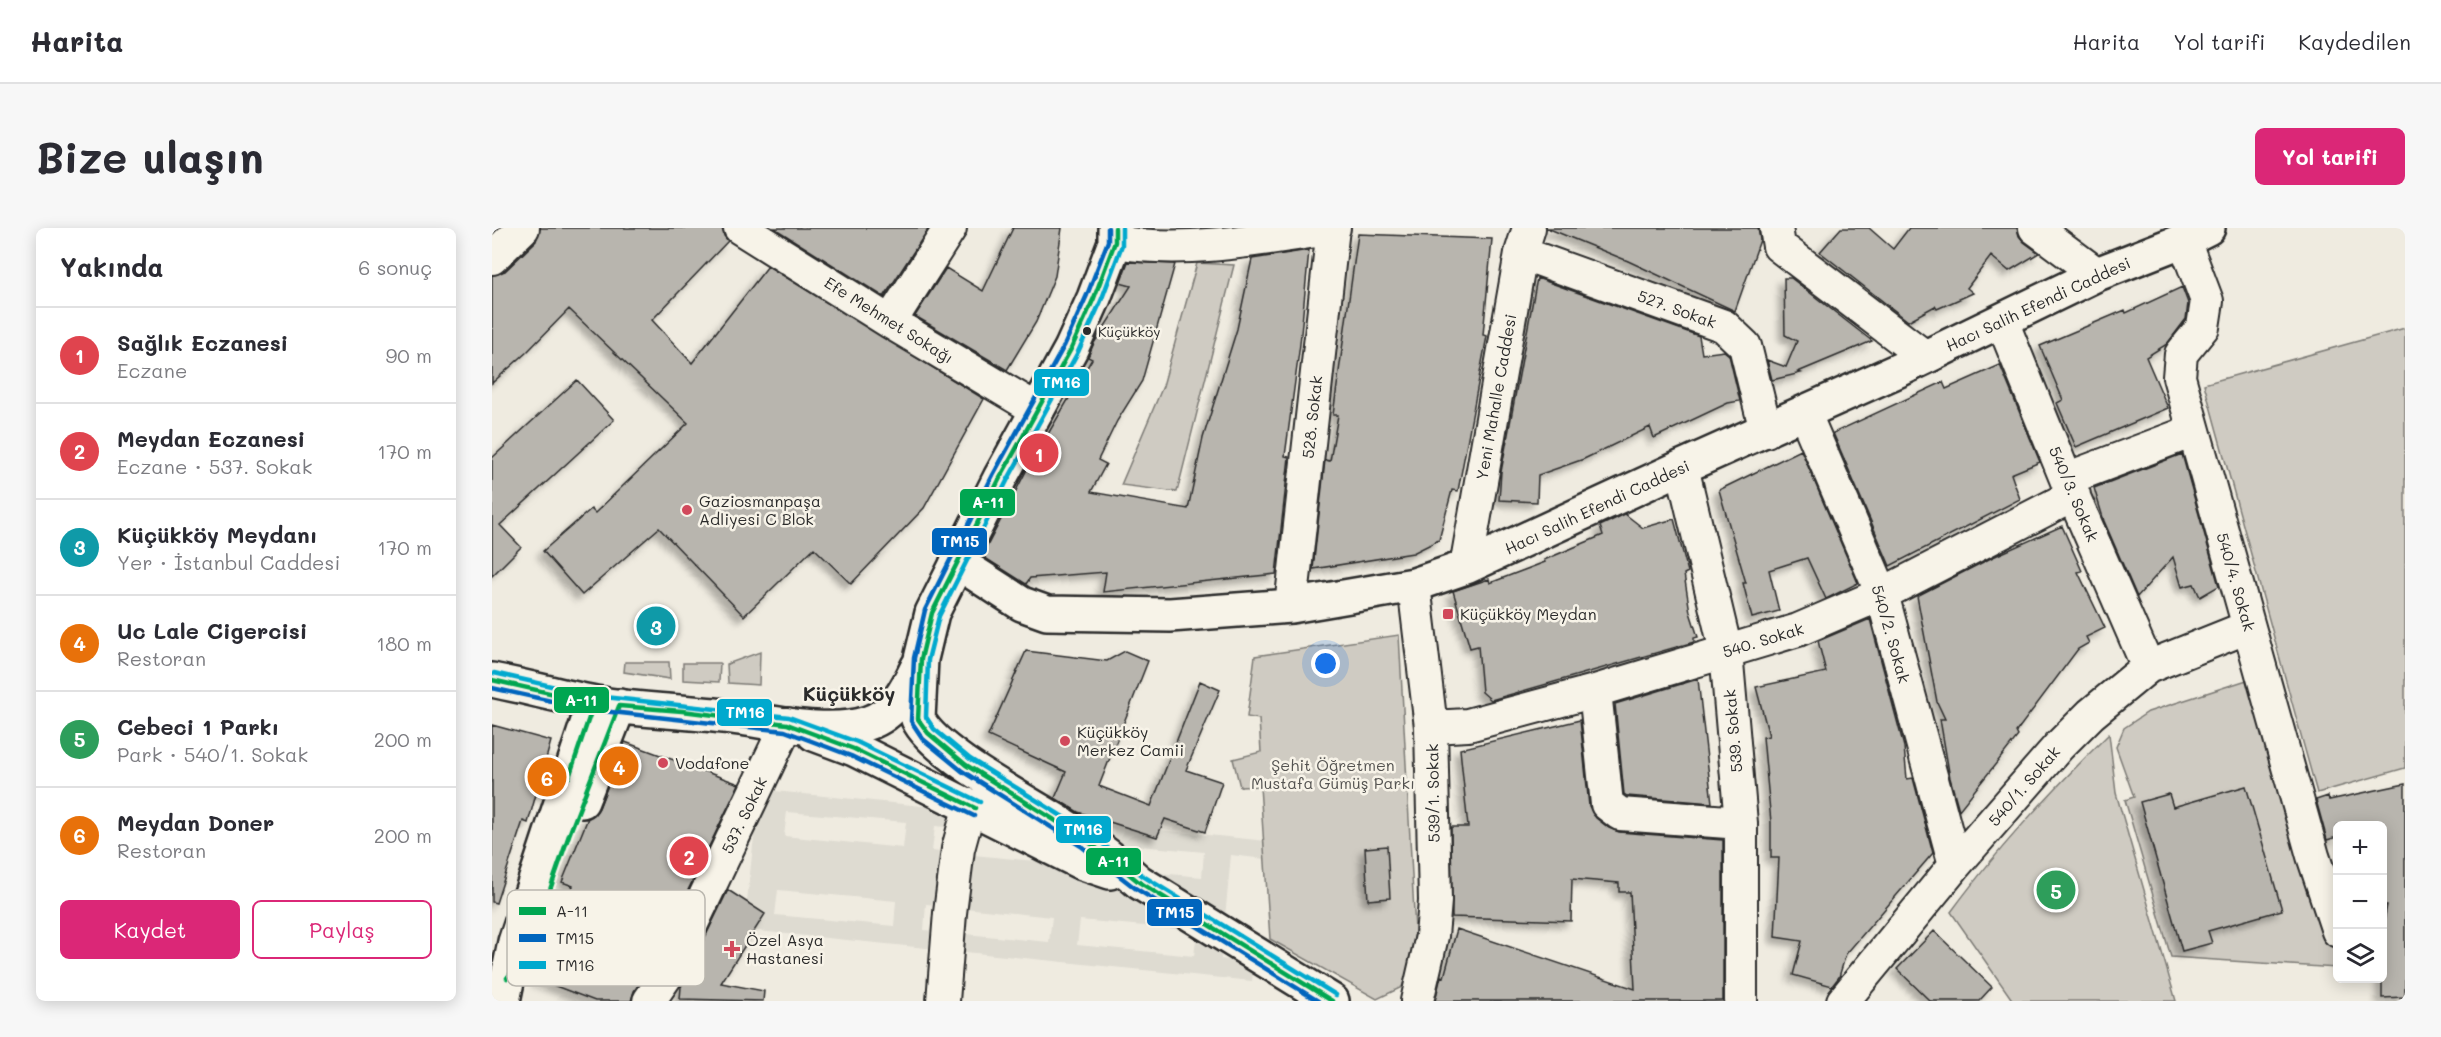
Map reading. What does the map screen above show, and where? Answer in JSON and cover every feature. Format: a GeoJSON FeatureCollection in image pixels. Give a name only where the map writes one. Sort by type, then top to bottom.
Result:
{"type":"FeatureCollection","features":[{"type":"Feature","properties":{"kind":"main road","name":"Hacı Salih Efendi Caddesi"},"geometry":{"type":"LineString","coordinates":[[957,562],[1022,604],[1047,613],[1170,615],[1290,606],[1414,585],[1466,567],[1682,467],[1766,431],[2097,274],[2196,234]]}},
{"type":"Feature","properties":{"kind":"main road"},"geometry":{"type":"LineString","coordinates":[[1115,235],[1094,298],[1076,339],[932,613],[921,659],[918,719],[922,728],[940,745],[1004,789],[1076,833],[1114,860],[1139,882],[1332,1001]]}},
{"type":"Feature","properties":{"kind":"main road"},"geometry":{"type":"LineString","coordinates":[[492,680],[607,705],[682,711],[787,724],[850,728],[870,723],[890,711],[904,693],[921,659]]}},
{"type":"Feature","properties":{"kind":"main road"},"geometry":{"type":"LineString","coordinates":[[535,890],[607,705]]}},
{"type":"Feature","properties":{"kind":"main road"},"geometry":{"type":"LineString","coordinates":[[787,724],[854,749],[1080,862],[1139,882]]}},
{"type":"Feature","properties":{"kind":"main road"},"geometry":{"type":"LineString","coordinates":[[970,806],[983,790],[1004,789]]}},
{"type":"Feature","properties":{"kind":"street"},"geometry":{"type":"LineString","coordinates":[[492,258],[523,228]]}},
{"type":"Feature","properties":{"kind":"street","name":"Efe Mehmet Sokağı"},"geometry":{"type":"LineString","coordinates":[[740,228],[890,322],[1038,410]]}},
{"type":"Feature","properties":{"kind":"street"},"geometry":{"type":"LineString","coordinates":[[890,322],[950,228]]}},
{"type":"Feature","properties":{"kind":"street"},"geometry":{"type":"LineString","coordinates":[[1115,235],[1140,246],[1209,246],[1334,228]]}},
{"type":"Feature","properties":{"kind":"street","name":"528. Sokak"},"geometry":{"type":"LineString","coordinates":[[1290,606],[1334,228]]}},
{"type":"Feature","properties":{"kind":"street"},"geometry":{"type":"LineString","coordinates":[[1776,228],[1779,246],[1925,357]]}},
{"type":"Feature","properties":{"kind":"street"},"geometry":{"type":"LineString","coordinates":[[2035,228],[2097,274]]}},
{"type":"Feature","properties":{"kind":"street","name":"540/4. Sokak"},"geometry":{"type":"LineString","coordinates":[[2196,234],[2207,301],[2203,327],[2181,354],[2179,377],[2313,856],[2336,929]]}},
{"type":"Feature","properties":{"kind":"street","name":"527. Sokak"},"geometry":{"type":"LineString","coordinates":[[1520,236],[1724,326],[1745,346],[1766,431]]}},
{"type":"Feature","properties":{"kind":"street","name":"Yeni Mahalle Caddesi"},"geometry":{"type":"LineString","coordinates":[[1466,567],[1520,236]]}},
{"type":"Feature","properties":{"kind":"street","name":"540/3. Sokak"},"geometry":{"type":"LineString","coordinates":[[2002,321],[2070,487],[2148,667]]}},
{"type":"Feature","properties":{"kind":"street","name":"540/2. Sokak"},"geometry":{"type":"LineString","coordinates":[[1804,412],[1882,594],[1955,865]]}},
{"type":"Feature","properties":{"kind":"street","name":"540. Sokak"},"geometry":{"type":"LineString","coordinates":[[1431,727],[1468,725],[1595,691],[1798,630],[1882,594],[2070,487],[2193,431]]}},
{"type":"Feature","properties":{"kind":"street","name":"539. Sokak"},"geometry":{"type":"LineString","coordinates":[[1682,467],[1726,651],[1741,823],[1741,1001]]}},
{"type":"Feature","properties":{"kind":"street","name":"539/1. Sokak"},"geometry":{"type":"LineString","coordinates":[[1414,585],[1431,727],[1435,901],[1432,936],[1417,1001]]}},
{"type":"Feature","properties":{"kind":"street","name":"540/1. Sokak"},"geometry":{"type":"LineString","coordinates":[[1843,1001],[1955,865],[2059,746],[2091,714],[2148,667],[2248,627]]}},
{"type":"Feature","properties":{"kind":"street"},"geometry":{"type":"LineString","coordinates":[[1595,691],[1607,804],[1620,814],[1741,823]]}},
{"type":"Feature","properties":{"kind":"street","name":"537. Sokak"},"geometry":{"type":"LineString","coordinates":[[705,896],[787,724]]}},
{"type":"Feature","properties":{"kind":"street"},"geometry":{"type":"LineString","coordinates":[[943,1001],[957,859],[970,806]]}},
{"type":"Feature","properties":{"kind":"street","name":"537. Sokak"},"geometry":{"type":"LineString","coordinates":[[649,1001],[659,986]]}},
{"type":"Feature","properties":{"kind":"shaded area"},"geometry":{"type":"Polygon","coordinates":[[[725,786],[1267,841],[1265,859],[1231,855],[1221,959],[1254,963],[1252,981],[709,926],[711,908],[746,911],[757,808],[723,804],[725,786]],[[787,812],[784,836],[903,848],[906,822],[787,812]],[[935,826],[932,851],[1057,863],[1058,838],[935,826]],[[1087,841],[1085,866],[1202,877],[1204,852],[1087,841]],[[778,890],[775,915],[894,926],[896,901],[778,890]],[[926,904],[924,930],[1049,942],[1052,917],[926,904]],[[1080,920],[1077,945],[1194,956],[1197,931],[1080,920]]]}},
{"type":"Feature","properties":{"kind":"green space"},"geometry":{"type":"Polygon","coordinates":[[[1197,263],[1234,265],[1177,492],[1121,485],[1163,386],[1197,263]]]}},
{"type":"Feature","properties":{"kind":"green space"},"geometry":{"type":"Polygon","coordinates":[[[2405,328],[2405,768],[2317,793],[2204,384],[2405,328]]]}},
{"type":"Feature","properties":{"kind":"green space","name":"Şehit Öğretmen Mustafa Gümüş Parkı"},"geometry":{"type":"Polygon","coordinates":[[[1399,635],[1415,931],[1410,964],[1402,987],[1377,999],[1270,939],[1260,786],[1240,787],[1233,759],[1261,752],[1259,719],[1247,717],[1255,656],[1399,635]]]}},
{"type":"Feature","properties":{"kind":"green space"},"geometry":{"type":"Polygon","coordinates":[[[760,652],[759,685],[728,683],[727,664],[760,652]]]}},
{"type":"Feature","properties":{"kind":"green space"},"geometry":{"type":"Polygon","coordinates":[[[625,662],[669,662],[670,679],[624,672],[625,662]]]}},
{"type":"Feature","properties":{"kind":"green space"},"geometry":{"type":"Polygon","coordinates":[[[683,663],[720,663],[719,682],[683,680],[683,663]]]}},
{"type":"Feature","properties":{"kind":"green space"},"geometry":{"type":"Polygon","coordinates":[[[2253,678],[2333,943],[2333,968],[2171,957],[2125,800],[2134,797],[2116,747],[2124,728],[2148,712],[2253,678]]]}},
{"type":"Feature","properties":{"kind":"green space"},"geometry":{"type":"Polygon","coordinates":[[[2109,734],[2116,793],[2176,1001],[2013,1001],[1951,912],[2026,820],[2109,734]]]}},
{"type":"Feature","properties":{"kind":"building"},"geometry":{"type":"Polygon","coordinates":[[[540,228],[722,228],[728,241],[652,320],[692,363],[768,266],[984,399],[924,508],[851,584],[814,548],[744,616],[659,528],[582,595],[543,551],[591,509],[595,513],[688,423],[569,309],[527,352],[492,383],[492,275],[505,271],[536,241],[540,228]]]}},
{"type":"Feature","properties":{"kind":"building"},"geometry":{"type":"Polygon","coordinates":[[[774,228],[929,228],[884,297],[774,228]]]}},
{"type":"Feature","properties":{"kind":"building"},"geometry":{"type":"Polygon","coordinates":[[[1013,228],[1062,228],[1055,276],[1036,322],[1007,370],[915,316],[946,268],[983,291],[1013,228]]]}},
{"type":"Feature","properties":{"kind":"building"},"geometry":{"type":"Polygon","coordinates":[[[1547,228],[1758,228],[1760,240],[1735,311],[1628,261],[1547,228]]]}},
{"type":"Feature","properties":{"kind":"building"},"geometry":{"type":"Polygon","coordinates":[[[1841,228],[1869,228],[1893,249],[1909,228],[2017,228],[2024,242],[2039,253],[2009,271],[1991,256],[1967,288],[1973,293],[1937,309],[1935,306],[1908,321],[1820,252],[1841,228]]]}},
{"type":"Feature","properties":{"kind":"building"},"geometry":{"type":"Polygon","coordinates":[[[1358,234],[1492,239],[1483,335],[1487,336],[1458,491],[1452,490],[1439,540],[1413,553],[1313,569],[1325,460],[1330,461],[1338,415],[1333,415],[1358,234]]]}},
{"type":"Feature","properties":{"kind":"building"},"geometry":{"type":"Polygon","coordinates":[[[1309,250],[1300,344],[1285,456],[1289,457],[1276,574],[1103,592],[1106,572],[1030,578],[1026,584],[982,556],[1046,433],[1048,434],[1092,359],[1088,357],[1094,343],[1131,286],[1120,283],[1128,262],[1175,264],[1142,381],[1117,421],[1098,460],[1106,464],[1091,492],[1188,509],[1203,438],[1237,329],[1252,259],[1309,250]]]}},
{"type":"Feature","properties":{"kind":"building"},"geometry":{"type":"Polygon","coordinates":[[[1537,278],[1699,336],[1702,354],[1724,351],[1729,355],[1740,401],[1728,403],[1654,438],[1650,427],[1584,459],[1538,475],[1537,502],[1499,500],[1501,472],[1537,278]]]}},
{"type":"Feature","properties":{"kind":"building"},"geometry":{"type":"Polygon","coordinates":[[[1784,278],[1791,278],[1872,341],[1798,372],[1801,373],[1772,380],[1767,360],[1786,367],[1797,341],[1785,335],[1784,278]]]}},
{"type":"Feature","properties":{"kind":"building"},"geometry":{"type":"Polygon","coordinates":[[[2182,287],[2188,303],[2186,319],[2167,344],[2146,357],[2168,408],[2076,447],[2057,403],[2063,400],[2040,346],[2125,310],[2126,313],[2182,287]]]}},
{"type":"Feature","properties":{"kind":"building"},"geometry":{"type":"Polygon","coordinates":[[[2000,365],[2040,462],[2011,474],[2020,499],[1890,566],[1833,433],[1943,382],[1946,389],[2000,365]]]}},
{"type":"Feature","properties":{"kind":"building"},"geometry":{"type":"Polygon","coordinates":[[[577,380],[614,420],[500,525],[521,547],[492,576],[492,458],[577,380]]]}},
{"type":"Feature","properties":{"kind":"building"},"geometry":{"type":"Polygon","coordinates":[[[1801,450],[1858,583],[1826,599],[1807,558],[1769,570],[1779,611],[1752,618],[1743,583],[1746,583],[1719,490],[1801,450]]]}},
{"type":"Feature","properties":{"kind":"building"},"geometry":{"type":"Polygon","coordinates":[[[2182,454],[2219,586],[2200,597],[2194,584],[2182,587],[2173,557],[2137,597],[2104,521],[2094,488],[2182,454]]]}},
{"type":"Feature","properties":{"kind":"building"},"geometry":{"type":"Polygon","coordinates":[[[1625,514],[1643,528],[1674,519],[1688,572],[1684,574],[1690,612],[1698,637],[1694,638],[1694,642],[1491,700],[1482,692],[1478,646],[1470,648],[1453,591],[1489,579],[1490,583],[1545,562],[1544,560],[1603,535],[1600,526],[1625,514]]]}},
{"type":"Feature","properties":{"kind":"building"},"geometry":{"type":"Polygon","coordinates":[[[2062,526],[2082,571],[2078,572],[2105,628],[2086,637],[2089,643],[2078,649],[2016,732],[2018,736],[1959,810],[1950,778],[1940,719],[1945,719],[1937,702],[1917,596],[1993,557],[2062,526]]]}},
{"type":"Feature","properties":{"kind":"building"},"geometry":{"type":"Polygon","coordinates":[[[1870,619],[1904,747],[1907,779],[1913,778],[1933,853],[1846,954],[1839,977],[1832,986],[1793,975],[1802,941],[1775,937],[1779,858],[1771,858],[1771,822],[1763,737],[1769,736],[1756,687],[1826,672],[1818,641],[1870,619]]]}},
{"type":"Feature","properties":{"kind":"building","name":"Küçükköy Merkez Camii"},"geometry":{"type":"Polygon","coordinates":[[[1026,651],[1107,661],[1125,651],[1148,661],[1099,786],[1151,806],[1200,681],[1220,690],[1186,770],[1222,782],[1205,832],[1165,819],[1157,837],[1078,812],[1055,798],[1066,772],[988,736],[1026,651]]]}},
{"type":"Feature","properties":{"kind":"building"},"geometry":{"type":"Polygon","coordinates":[[[1698,679],[1712,803],[1627,796],[1624,794],[1615,704],[1698,679]]]}},
{"type":"Feature","properties":{"kind":"building"},"geometry":{"type":"Polygon","coordinates":[[[1580,720],[1589,806],[1596,818],[1619,832],[1723,840],[1723,1001],[1435,1001],[1457,929],[1635,989],[1630,892],[1619,892],[1619,883],[1572,879],[1571,921],[1452,917],[1451,827],[1468,827],[1460,749],[1580,720]]]}},
{"type":"Feature","properties":{"kind":"building"},"geometry":{"type":"Polygon","coordinates":[[[492,725],[551,741],[528,823],[523,821],[496,903],[492,902],[492,725]]]}},
{"type":"Feature","properties":{"kind":"building"},"geometry":{"type":"Polygon","coordinates":[[[625,742],[739,784],[688,890],[571,890],[573,886],[562,882],[588,818],[594,815],[599,808],[625,742]]]}},
{"type":"Feature","properties":{"kind":"building"},"geometry":{"type":"Polygon","coordinates":[[[2405,784],[2405,997],[2382,998],[2382,983],[2387,983],[2387,821],[2333,821],[2333,838],[2327,840],[2316,800],[2328,796],[2329,800],[2405,784]]]}},
{"type":"Feature","properties":{"kind":"building"},"geometry":{"type":"Polygon","coordinates":[[[2246,786],[2282,910],[2208,931],[2212,943],[2182,951],[2140,802],[2169,794],[2173,807],[2246,786]]]}},
{"type":"Feature","properties":{"kind":"building"},"geometry":{"type":"Polygon","coordinates":[[[1387,846],[1390,898],[1368,900],[1365,848],[1387,846]]]}},
{"type":"Feature","properties":{"kind":"building"},"geometry":{"type":"Polygon","coordinates":[[[728,890],[765,914],[721,983],[764,991],[763,1001],[680,999],[681,986],[705,986],[705,937],[728,890]]]}},
{"type":"Feature","properties":{"kind":"building"},"geometry":{"type":"Polygon","coordinates":[[[1934,931],[1992,987],[1979,1001],[1930,1001],[1897,969],[1934,931]]]}},
{"type":"Feature","properties":{"kind":"building"},"geometry":{"type":"Polygon","coordinates":[[[555,986],[637,986],[631,1001],[595,1001],[555,986]]]}},
{"type":"Feature","properties":{"kind":"transit line","name":"TM15"},"geometry":{"type":"LineString","coordinates":[[1108,228],[1108,241],[1064,346],[993,475],[925,610],[914,658],[911,721],[923,739],[962,771],[1081,846],[1135,888],[1318,1001]]}},
{"type":"Feature","properties":{"kind":"transit line","name":"A-11"},"geometry":{"type":"LineString","coordinates":[[1115,228],[1115,242],[1094,298],[1071,349],[1000,478],[932,613],[921,659],[918,719],[928,733],[966,765],[1085,839],[1139,882],[1332,1001]]}},
{"type":"Feature","properties":{"kind":"transit line","name":"TM16"},"geometry":{"type":"LineString","coordinates":[[1122,228],[1122,245],[1101,301],[1078,352],[1007,481],[939,616],[928,660],[926,717],[934,729],[970,759],[1089,833],[1143,876],[1336,995]]}},
{"type":"Feature","properties":{"kind":"transit line","name":"TM16"},"geometry":{"type":"LineString","coordinates":[[494,673],[595,696],[789,717],[857,742],[980,802]]}},
{"type":"Feature","properties":{"kind":"transit line","name":"A-11"},"geometry":{"type":"LineString","coordinates":[[492,680],[594,703],[569,777]]}},
{"type":"Feature","properties":{"kind":"transit line","name":"TM15"},"geometry":{"type":"LineString","coordinates":[[492,688],[593,710],[785,731],[851,756],[974,816]]}},
{"type":"Feature","properties":{"kind":"transit line","name":"A-11"},"geometry":{"type":"LineString","coordinates":[[550,890],[619,706],[787,724],[854,749],[975,808]]}},
{"type":"Feature","properties":{"kind":"place","name":"Küçükköy"},"geometry":{"type":"Point","coordinates":[1087,331]}},
{"type":"Feature","properties":{"kind":"place","name":"Sağlık Eczanesi"},"geometry":{"type":"Point","coordinates":[1039,453]}},
{"type":"Feature","properties":{"kind":"place","name":"Gaziosmanpaşa Adliyesi C Blok"},"geometry":{"type":"Point","coordinates":[687,510]}},
{"type":"Feature","properties":{"kind":"place","name":"Küçükköy Meydan"},"geometry":{"type":"Point","coordinates":[1448,614]}},
{"type":"Feature","properties":{"kind":"place","name":"Küçükköy Meydanı"},"geometry":{"type":"Point","coordinates":[656,626]}},
{"type":"Feature","properties":{"kind":"place","name":"Küçükköy Merkez Camii"},"geometry":{"type":"Point","coordinates":[1065,741]}},
{"type":"Feature","properties":{"kind":"place","name":"Vodafone"},"geometry":{"type":"Point","coordinates":[663,763]}},
{"type":"Feature","properties":{"kind":"place","name":"Uc Lale Cigercisi"},"geometry":{"type":"Point","coordinates":[619,766]}},
{"type":"Feature","properties":{"kind":"place","name":"Meydan Doner"},"geometry":{"type":"Point","coordinates":[547,777]}},
{"type":"Feature","properties":{"kind":"place","name":"Meydan Eczanesi"},"geometry":{"type":"Point","coordinates":[689,856]}},
{"type":"Feature","properties":{"kind":"place","name":"Cebeci 1 Parkı"},"geometry":{"type":"Point","coordinates":[2056,890]}},
{"type":"Feature","properties":{"kind":"place","name":"Özel Asya Hastanesi"},"geometry":{"type":"Point","coordinates":[732,949]}},
{"type":"Feature","properties":{"kind":"district","name":"Küçükköy"},"geometry":{"type":"Point","coordinates":[849,694]}}]}
